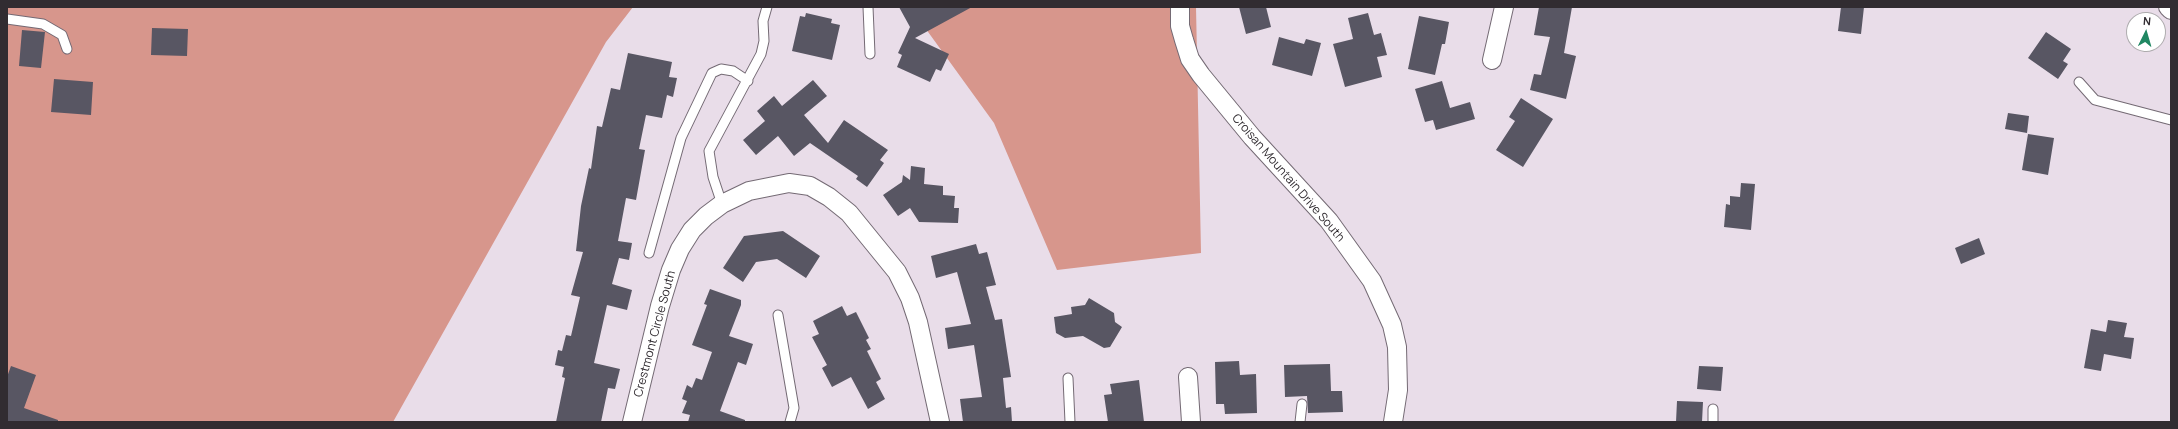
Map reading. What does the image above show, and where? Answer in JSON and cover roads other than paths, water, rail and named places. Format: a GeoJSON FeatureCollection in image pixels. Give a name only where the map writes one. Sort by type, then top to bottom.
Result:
{"type":"FeatureCollection","features":[{"type":"Feature","properties":{"kind":"street","name":"Croisan Mountain Drive South"},"geometry":{"type":"LineString","coordinates":[[1180,7],[1180,26],[1184,40],[1190,59],[1201,75],[1252,136],[1329,221],[1375,287],[1392,324],[1397,347],[1398,390],[1393,422]]}},
{"type":"Feature","properties":{"kind":"street"},"geometry":{"type":"LineString","coordinates":[[1492,60],[1504,7]]}},
{"type":"Feature","properties":{"kind":"street"},"geometry":{"type":"LineString","coordinates":[[2168,7],[2171,10]]}},
{"type":"Feature","properties":{"kind":"street","name":"Crestmont Circle South"},"geometry":{"type":"LineString","coordinates":[[632,422],[658,313],[671,270],[680,249],[692,230],[706,216],[722,204],[749,191],[789,183],[810,186],[829,197],[849,213],[897,272],[910,298],[918,322],[940,422]]}},
{"type":"Feature","properties":{"kind":"street"},"geometry":{"type":"LineString","coordinates":[[1188,377],[1191,422]]}},
{"type":"Feature","properties":{"kind":"lane"},"geometry":{"type":"LineString","coordinates":[[722,204],[713,177],[709,151],[748,81],[761,54],[764,41],[763,21],[767,7]]}},
{"type":"Feature","properties":{"kind":"lane"},"geometry":{"type":"LineString","coordinates":[[868,7],[870,54]]}},
{"type":"Feature","properties":{"kind":"lane"},"geometry":{"type":"LineString","coordinates":[[7,19],[43,24],[62,35],[68,49]]}},
{"type":"Feature","properties":{"kind":"lane"},"geometry":{"type":"LineString","coordinates":[[649,253],[680,138],[712,73],[721,69],[733,71],[748,81]]}},
{"type":"Feature","properties":{"kind":"lane"},"geometry":{"type":"LineString","coordinates":[[2079,82],[2095,100],[2171,120]]}},
{"type":"Feature","properties":{"kind":"lane"},"geometry":{"type":"LineString","coordinates":[[778,315],[794,408],[790,422]]}},
{"type":"Feature","properties":{"kind":"lane"},"geometry":{"type":"LineString","coordinates":[[1068,378],[1070,422]]}},
{"type":"Feature","properties":{"kind":"lane"},"geometry":{"type":"LineString","coordinates":[[1300,422],[1302,404]]}},
{"type":"Feature","properties":{"kind":"lane"},"geometry":{"type":"LineString","coordinates":[[1713,409],[1713,422]]}}]}
